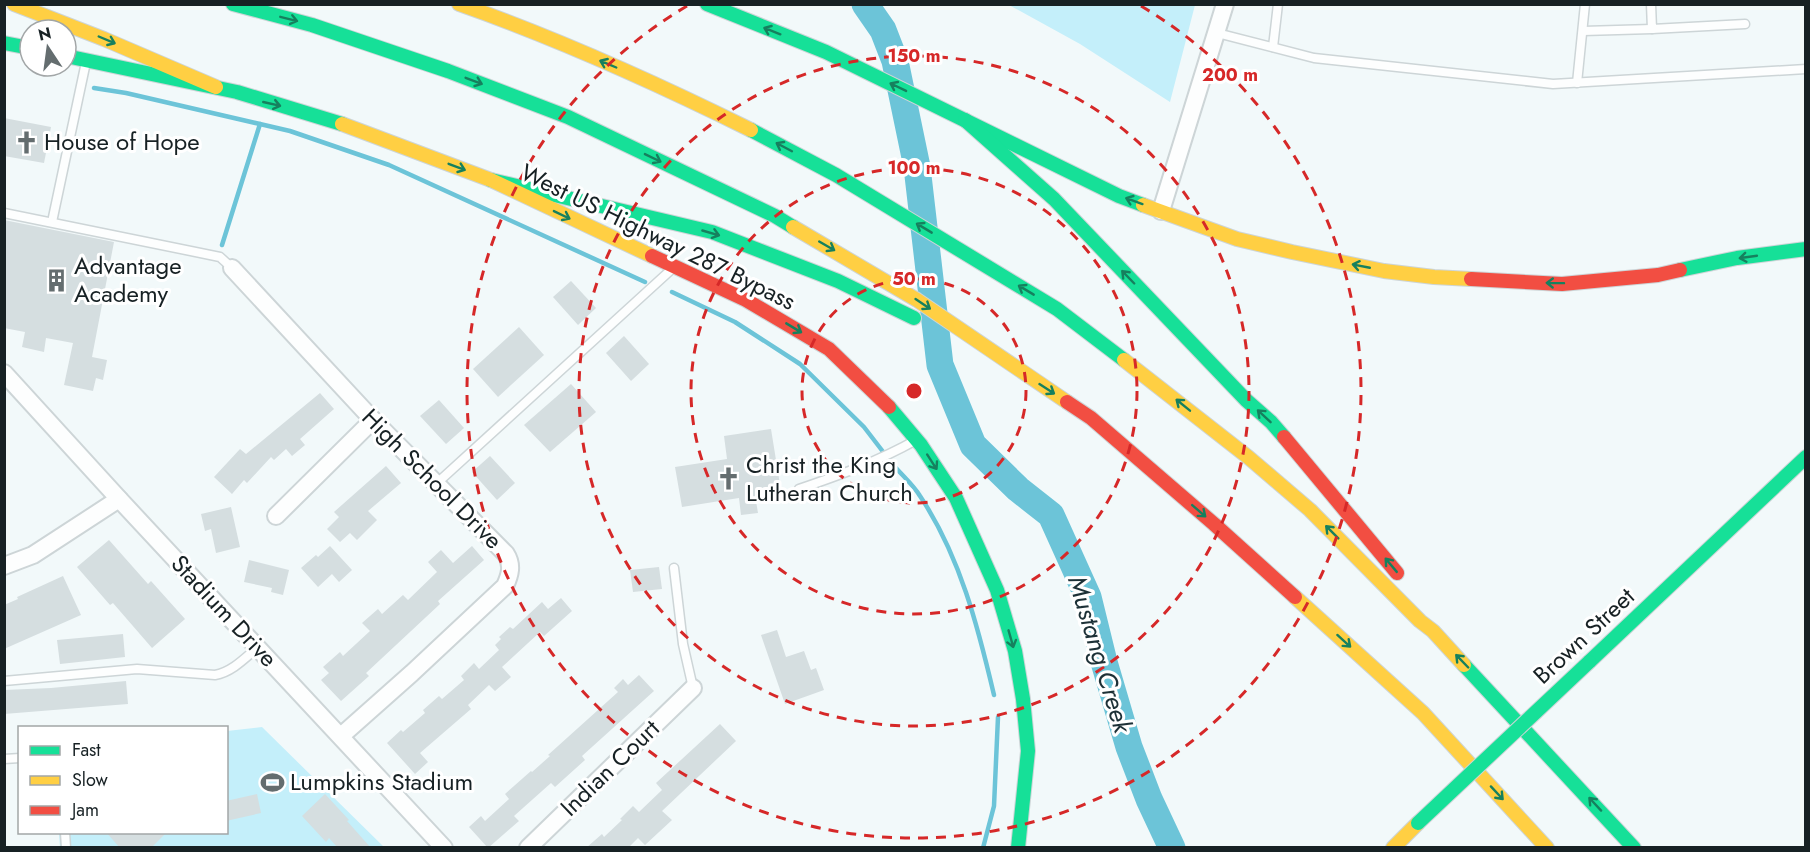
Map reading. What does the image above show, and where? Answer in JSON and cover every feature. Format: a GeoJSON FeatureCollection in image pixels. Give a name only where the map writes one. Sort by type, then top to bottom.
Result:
{"type":"FeatureCollection","features":[{"type":"Feature","properties":{"kind":"main road"},"geometry":{"type":"LineString","coordinates":[[14,4],[104,39],[216,87]]}},
{"type":"Feature","properties":{"kind":"main road"},"geometry":{"type":"LineString","coordinates":[[232,4],[312,24],[448,71],[568,117],[775,216],[917,300],[1091,418],[1214,524],[1423,713],[1547,848]]}},
{"type":"Feature","properties":{"kind":"main road"},"geometry":{"type":"LineString","coordinates":[[459,4],[505,20],[679,94],[836,175],[1057,309],[1160,387],[1310,510],[1420,621],[1434,631],[1634,848]]}},
{"type":"Feature","properties":{"kind":"main road"},"geometry":{"type":"LineString","coordinates":[[707,4],[826,52],[1119,196],[1237,239],[1292,252],[1384,271],[1493,281],[1562,284],[1658,275],[1737,258],[1806,249]]}},
{"type":"Feature","properties":{"kind":"main road","name":"West US Highway 287 Bypass"},"geometry":{"type":"LineString","coordinates":[[78,58],[237,92],[342,124],[491,180],[746,300],[829,349],[882,399],[916,440],[956,498],[998,590],[1015,651],[1028,751],[1018,848]]}},
{"type":"Feature","properties":{"kind":"main road"},"geometry":{"type":"LineString","coordinates":[[965,120],[1054,199],[1246,400],[1271,422],[1412,592],[1434,631]]}},
{"type":"Feature","properties":{"kind":"main road"},"geometry":{"type":"LineString","coordinates":[[491,180],[712,232],[838,281],[998,357]]}},
{"type":"Feature","properties":{"kind":"main road","name":"Brown Street"},"geometry":{"type":"LineString","coordinates":[[1393,848],[1806,458]]}},
{"type":"Feature","properties":{"kind":"street"},"geometry":{"type":"LineString","coordinates":[[1161,211],[1225,4]]}},
{"type":"Feature","properties":{"kind":"street","name":"High School Drive"},"geometry":{"type":"LineString","coordinates":[[232,268],[373,420],[509,559],[511,574],[505,586],[341,736]]}},
{"type":"Feature","properties":{"kind":"street","name":"Stadium Drive"},"geometry":{"type":"LineString","coordinates":[[4,373],[444,848]]}},
{"type":"Feature","properties":{"kind":"street"},"geometry":{"type":"LineString","coordinates":[[276,516],[373,420]]}},
{"type":"Feature","properties":{"kind":"street"},"geometry":{"type":"LineString","coordinates":[[4,566],[33,555],[119,499]]}},
{"type":"Feature","properties":{"kind":"street","name":"Indian Court"},"geometry":{"type":"LineString","coordinates":[[528,848],[693,688]]}},
{"type":"Feature","properties":{"kind":"lane"},"geometry":{"type":"LineString","coordinates":[[1273,47],[1278,4]]}},
{"type":"Feature","properties":{"kind":"lane"},"geometry":{"type":"LineString","coordinates":[[1577,83],[1586,4]]}},
{"type":"Feature","properties":{"kind":"lane"},"geometry":{"type":"LineString","coordinates":[[1651,4],[1652,29]]}},
{"type":"Feature","properties":{"kind":"lane"},"geometry":{"type":"LineString","coordinates":[[1583,31],[1745,24]]}},
{"type":"Feature","properties":{"kind":"lane"},"geometry":{"type":"LineString","coordinates":[[1216,33],[1314,58],[1553,84],[1806,69]]}},
{"type":"Feature","properties":{"kind":"lane"},"geometry":{"type":"LineString","coordinates":[[52,222],[87,60]]}},
{"type":"Feature","properties":{"kind":"lane"},"geometry":{"type":"LineString","coordinates":[[4,213],[220,257],[232,268]]}},
{"type":"Feature","properties":{"kind":"lane"},"geometry":{"type":"LineString","coordinates":[[436,484],[675,267]]}},
{"type":"Feature","properties":{"kind":"lane"},"geometry":{"type":"LineString","coordinates":[[799,489],[855,470],[916,440]]}},
{"type":"Feature","properties":{"kind":"lane"},"geometry":{"type":"LineString","coordinates":[[674,568],[683,644],[693,688]]}},
{"type":"Feature","properties":{"kind":"lane"},"geometry":{"type":"LineString","coordinates":[[4,681],[136,669],[223,674],[258,647]]}},
{"type":"Feature","properties":{"kind":"shaded area"},"geometry":{"type":"Polygon","coordinates":[[[1009,5],[1195,5],[1170,102],[1080,44],[1009,5]]]}},
{"type":"Feature","properties":{"kind":"shaded area","name":"Lumpkins Stadium"},"geometry":{"type":"Polygon","coordinates":[[[262,727],[384,847],[60,848],[59,834],[228,834],[228,731],[262,727]]]}},
{"type":"Feature","properties":{"kind":"building","name":"House of Hope"},"geometry":{"type":"Polygon","coordinates":[[[4,118],[51,127],[44,163],[4,156],[4,118]]]}},
{"type":"Feature","properties":{"kind":"building","name":"Advantage Academy"},"geometry":{"type":"Polygon","coordinates":[[[4,220],[114,242],[92,357],[107,360],[103,380],[96,378],[93,391],[64,385],[73,343],[46,338],[44,352],[22,347],[25,332],[4,328],[4,220]]]}},
{"type":"Feature","properties":{"kind":"building"},"geometry":{"type":"Polygon","coordinates":[[[571,281],[596,308],[578,325],[553,297],[571,281]]]}},
{"type":"Feature","properties":{"kind":"building"},"geometry":{"type":"Polygon","coordinates":[[[519,327],[544,355],[498,397],[473,369],[519,327]]]}},
{"type":"Feature","properties":{"kind":"building"},"geometry":{"type":"Polygon","coordinates":[[[624,336],[649,364],[631,381],[606,353],[624,336]]]}},
{"type":"Feature","properties":{"kind":"building"},"geometry":{"type":"Polygon","coordinates":[[[571,384],[596,412],[550,452],[524,425],[571,384]]]}},
{"type":"Feature","properties":{"kind":"building"},"geometry":{"type":"Polygon","coordinates":[[[320,393],[334,409],[300,439],[305,445],[292,456],[286,449],[274,460],[271,457],[247,483],[244,480],[232,494],[214,477],[240,449],[246,454],[320,393]]]}},
{"type":"Feature","properties":{"kind":"building"},"geometry":{"type":"Polygon","coordinates":[[[439,400],[464,428],[446,444],[420,416],[439,400]]]}},
{"type":"Feature","properties":{"kind":"building","name":"Christ the King Lutheran Church"},"geometry":{"type":"Polygon","coordinates":[[[771,429],[781,491],[755,495],[758,513],[741,515],[739,498],[682,507],[675,467],[727,459],[724,436],[771,429]]]}},
{"type":"Feature","properties":{"kind":"building"},"geometry":{"type":"Polygon","coordinates":[[[490,456],[515,483],[497,500],[472,472],[490,456]]]}},
{"type":"Feature","properties":{"kind":"building"},"geometry":{"type":"Polygon","coordinates":[[[386,466],[401,483],[368,511],[377,520],[357,540],[350,533],[340,542],[327,529],[339,517],[334,512],[386,466]]]}},
{"type":"Feature","properties":{"kind":"building"},"geometry":{"type":"Polygon","coordinates":[[[231,507],[240,547],[216,553],[211,529],[205,531],[201,514],[231,507]]]}},
{"type":"Feature","properties":{"kind":"building"},"geometry":{"type":"Polygon","coordinates":[[[109,540],[148,584],[151,581],[185,619],[152,648],[113,603],[110,605],[77,567],[109,540]]]}},
{"type":"Feature","properties":{"kind":"building"},"geometry":{"type":"Polygon","coordinates":[[[330,546],[352,570],[339,582],[332,574],[318,587],[301,568],[330,546]]]}},
{"type":"Feature","properties":{"kind":"building"},"geometry":{"type":"Polygon","coordinates":[[[472,546],[484,560],[438,601],[440,604],[366,673],[369,676],[341,701],[321,680],[329,673],[323,667],[340,652],[343,656],[370,631],[362,623],[378,609],[382,614],[403,595],[408,600],[437,572],[428,562],[441,550],[453,563],[472,546]]]}},
{"type":"Feature","properties":{"kind":"building"},"geometry":{"type":"Polygon","coordinates":[[[249,560],[289,570],[283,595],[271,592],[272,588],[244,582],[249,560]]]}},
{"type":"Feature","properties":{"kind":"building"},"geometry":{"type":"Polygon","coordinates":[[[659,567],[662,589],[633,592],[630,570],[659,567]]]}},
{"type":"Feature","properties":{"kind":"building"},"geometry":{"type":"Polygon","coordinates":[[[63,576],[81,615],[4,649],[4,605],[63,576]]]}},
{"type":"Feature","properties":{"kind":"building"},"geometry":{"type":"Polygon","coordinates":[[[561,598],[572,611],[544,636],[540,632],[502,667],[511,677],[495,691],[489,685],[468,705],[471,709],[420,753],[428,762],[415,774],[387,743],[425,713],[423,710],[439,696],[442,699],[464,680],[461,676],[474,663],[479,669],[499,650],[495,645],[501,639],[499,637],[510,627],[513,629],[542,602],[548,609],[561,598]]]}},
{"type":"Feature","properties":{"kind":"building"},"geometry":{"type":"Polygon","coordinates":[[[777,630],[786,657],[804,651],[811,670],[816,668],[824,690],[785,704],[761,635],[777,630]]]}},
{"type":"Feature","properties":{"kind":"building"},"geometry":{"type":"Polygon","coordinates":[[[123,634],[125,657],[60,664],[57,640],[123,634]]]}},
{"type":"Feature","properties":{"kind":"building"},"geometry":{"type":"Polygon","coordinates":[[[639,675],[654,691],[582,756],[585,760],[555,787],[551,783],[514,816],[519,821],[488,848],[469,827],[481,816],[485,821],[509,799],[505,794],[550,756],[548,755],[618,692],[614,688],[623,679],[628,685],[639,675]]]}},
{"type":"Feature","properties":{"kind":"building"},"geometry":{"type":"Polygon","coordinates":[[[126,681],[128,704],[4,714],[4,690],[126,681]]]}},
{"type":"Feature","properties":{"kind":"building"},"geometry":{"type":"Polygon","coordinates":[[[720,724],[736,741],[662,811],[672,820],[645,845],[638,838],[628,848],[586,848],[602,834],[604,837],[633,806],[639,812],[662,790],[656,783],[720,724]]]}},
{"type":"Feature","properties":{"kind":"building"},"geometry":{"type":"Polygon","coordinates":[[[257,794],[261,813],[228,821],[228,801],[257,794]]]}},
{"type":"Feature","properties":{"kind":"building"},"geometry":{"type":"Polygon","coordinates":[[[325,794],[371,848],[338,848],[329,838],[326,842],[302,816],[325,794]]]}},
{"type":"Feature","properties":{"kind":"building"},"geometry":{"type":"Polygon","coordinates":[[[108,834],[165,834],[151,848],[120,848],[108,834]]]}},
{"type":"Feature","properties":{"kind":"waterway","name":"Mustang Creek"},"geometry":{"type":"LineString","coordinates":[[865,4],[883,30],[895,61],[917,167],[940,365],[973,445],[1018,489],[1051,515],[1088,597],[1129,747],[1149,799],[1172,848]]}},
{"type":"Feature","properties":{"kind":"waterway"},"geometry":{"type":"LineString","coordinates":[[94,88],[126,93],[290,131],[389,165],[645,282]]}},
{"type":"Feature","properties":{"kind":"waterway"},"geometry":{"type":"LineString","coordinates":[[222,245],[260,124]]}},
{"type":"Feature","properties":{"kind":"waterway"},"geometry":{"type":"LineString","coordinates":[[672,292],[735,322],[800,364],[864,427],[884,453]]}},
{"type":"Feature","properties":{"kind":"waterway"},"geometry":{"type":"LineString","coordinates":[[896,468],[918,492],[957,567],[974,618],[994,695]]}},
{"type":"Feature","properties":{"kind":"waterway"},"geometry":{"type":"LineString","coordinates":[[983,848],[994,806],[998,717]]}},
{"type":"Feature","properties":{"kind":"traffic: fast"},"geometry":{"type":"LineString","coordinates":[[233,4],[312,25],[448,71],[568,117],[775,216],[793,227]]}},
{"type":"Feature","properties":{"kind":"traffic: fast"},"geometry":{"type":"LineString","coordinates":[[707,4],[826,52],[1119,196],[1143,205]]}},
{"type":"Feature","properties":{"kind":"traffic: fast"},"geometry":{"type":"LineString","coordinates":[[4,43],[18,46]]}},
{"type":"Feature","properties":{"kind":"traffic: fast"},"geometry":{"type":"LineString","coordinates":[[78,59],[237,92],[342,124]]}},
{"type":"Feature","properties":{"kind":"traffic: fast"},"geometry":{"type":"LineString","coordinates":[[965,120],[1054,199],[1284,437]]}},
{"type":"Feature","properties":{"kind":"traffic: fast"},"geometry":{"type":"LineString","coordinates":[[751,130],[836,175],[1057,309],[1124,360]]}},
{"type":"Feature","properties":{"kind":"traffic: fast"},"geometry":{"type":"LineString","coordinates":[[491,180],[712,232],[838,281],[914,318]]}},
{"type":"Feature","properties":{"kind":"traffic: fast"},"geometry":{"type":"LineString","coordinates":[[1680,270],[1737,258],[1806,249]]}},
{"type":"Feature","properties":{"kind":"traffic: fast"},"geometry":{"type":"LineString","coordinates":[[889,407],[921,445],[956,498],[997,590],[1015,651],[1028,751],[1018,848]]}},
{"type":"Feature","properties":{"kind":"traffic: fast"},"geometry":{"type":"LineString","coordinates":[[1589,662],[1806,457]]}},
{"type":"Feature","properties":{"kind":"traffic: fast"},"geometry":{"type":"LineString","coordinates":[[1418,823],[1589,662]]}},
{"type":"Feature","properties":{"kind":"traffic: fast"},"geometry":{"type":"LineString","coordinates":[[1464,665],[1634,848]]}},
{"type":"Feature","properties":{"kind":"traffic: slow"},"geometry":{"type":"LineString","coordinates":[[14,4],[104,39],[216,87]]}},
{"type":"Feature","properties":{"kind":"traffic: slow"},"geometry":{"type":"LineString","coordinates":[[459,4],[607,63],[751,130]]}},
{"type":"Feature","properties":{"kind":"traffic: slow"},"geometry":{"type":"LineString","coordinates":[[342,124],[491,180],[652,256]]}},
{"type":"Feature","properties":{"kind":"traffic: slow"},"geometry":{"type":"LineString","coordinates":[[1143,205],[1237,239],[1292,252],[1384,271],[1471,279]]}},
{"type":"Feature","properties":{"kind":"traffic: slow"},"geometry":{"type":"LineString","coordinates":[[793,227],[917,300],[1067,402]]}},
{"type":"Feature","properties":{"kind":"traffic: slow"},"geometry":{"type":"LineString","coordinates":[[1124,360],[1248,457],[1310,510],[1420,621],[1433,631],[1464,665]]}},
{"type":"Feature","properties":{"kind":"traffic: slow"},"geometry":{"type":"LineString","coordinates":[[1295,597],[1423,713],[1547,848]]}},
{"type":"Feature","properties":{"kind":"traffic: slow"},"geometry":{"type":"LineString","coordinates":[[1393,848],[1418,823]]}},
{"type":"Feature","properties":{"kind":"traffic: jam"},"geometry":{"type":"LineString","coordinates":[[652,256],[746,300],[829,349],[889,407]]}},
{"type":"Feature","properties":{"kind":"traffic: jam"},"geometry":{"type":"LineString","coordinates":[[1471,279],[1562,284],[1658,275],[1680,270]]}},
{"type":"Feature","properties":{"kind":"traffic: jam"},"geometry":{"type":"LineString","coordinates":[[1067,402],[1091,418],[1295,597]]}},
{"type":"Feature","properties":{"kind":"traffic: jam"},"geometry":{"type":"LineString","coordinates":[[1284,437],[1397,573]]}},
{"type":"Feature","properties":{"kind":"place","name":"House of Hope"},"geometry":{"type":"Point","coordinates":[26,142]}},
{"type":"Feature","properties":{"kind":"place","name":"Advantage Academy"},"geometry":{"type":"Point","coordinates":[56,280]}},
{"type":"Feature","properties":{"kind":"place","name":"Christ the King Lutheran Church"},"geometry":{"type":"Point","coordinates":[728,479]}},
{"type":"Feature","properties":{"kind":"place","name":"Lumpkins Stadium"},"geometry":{"type":"Point","coordinates":[272,782]}}]}
